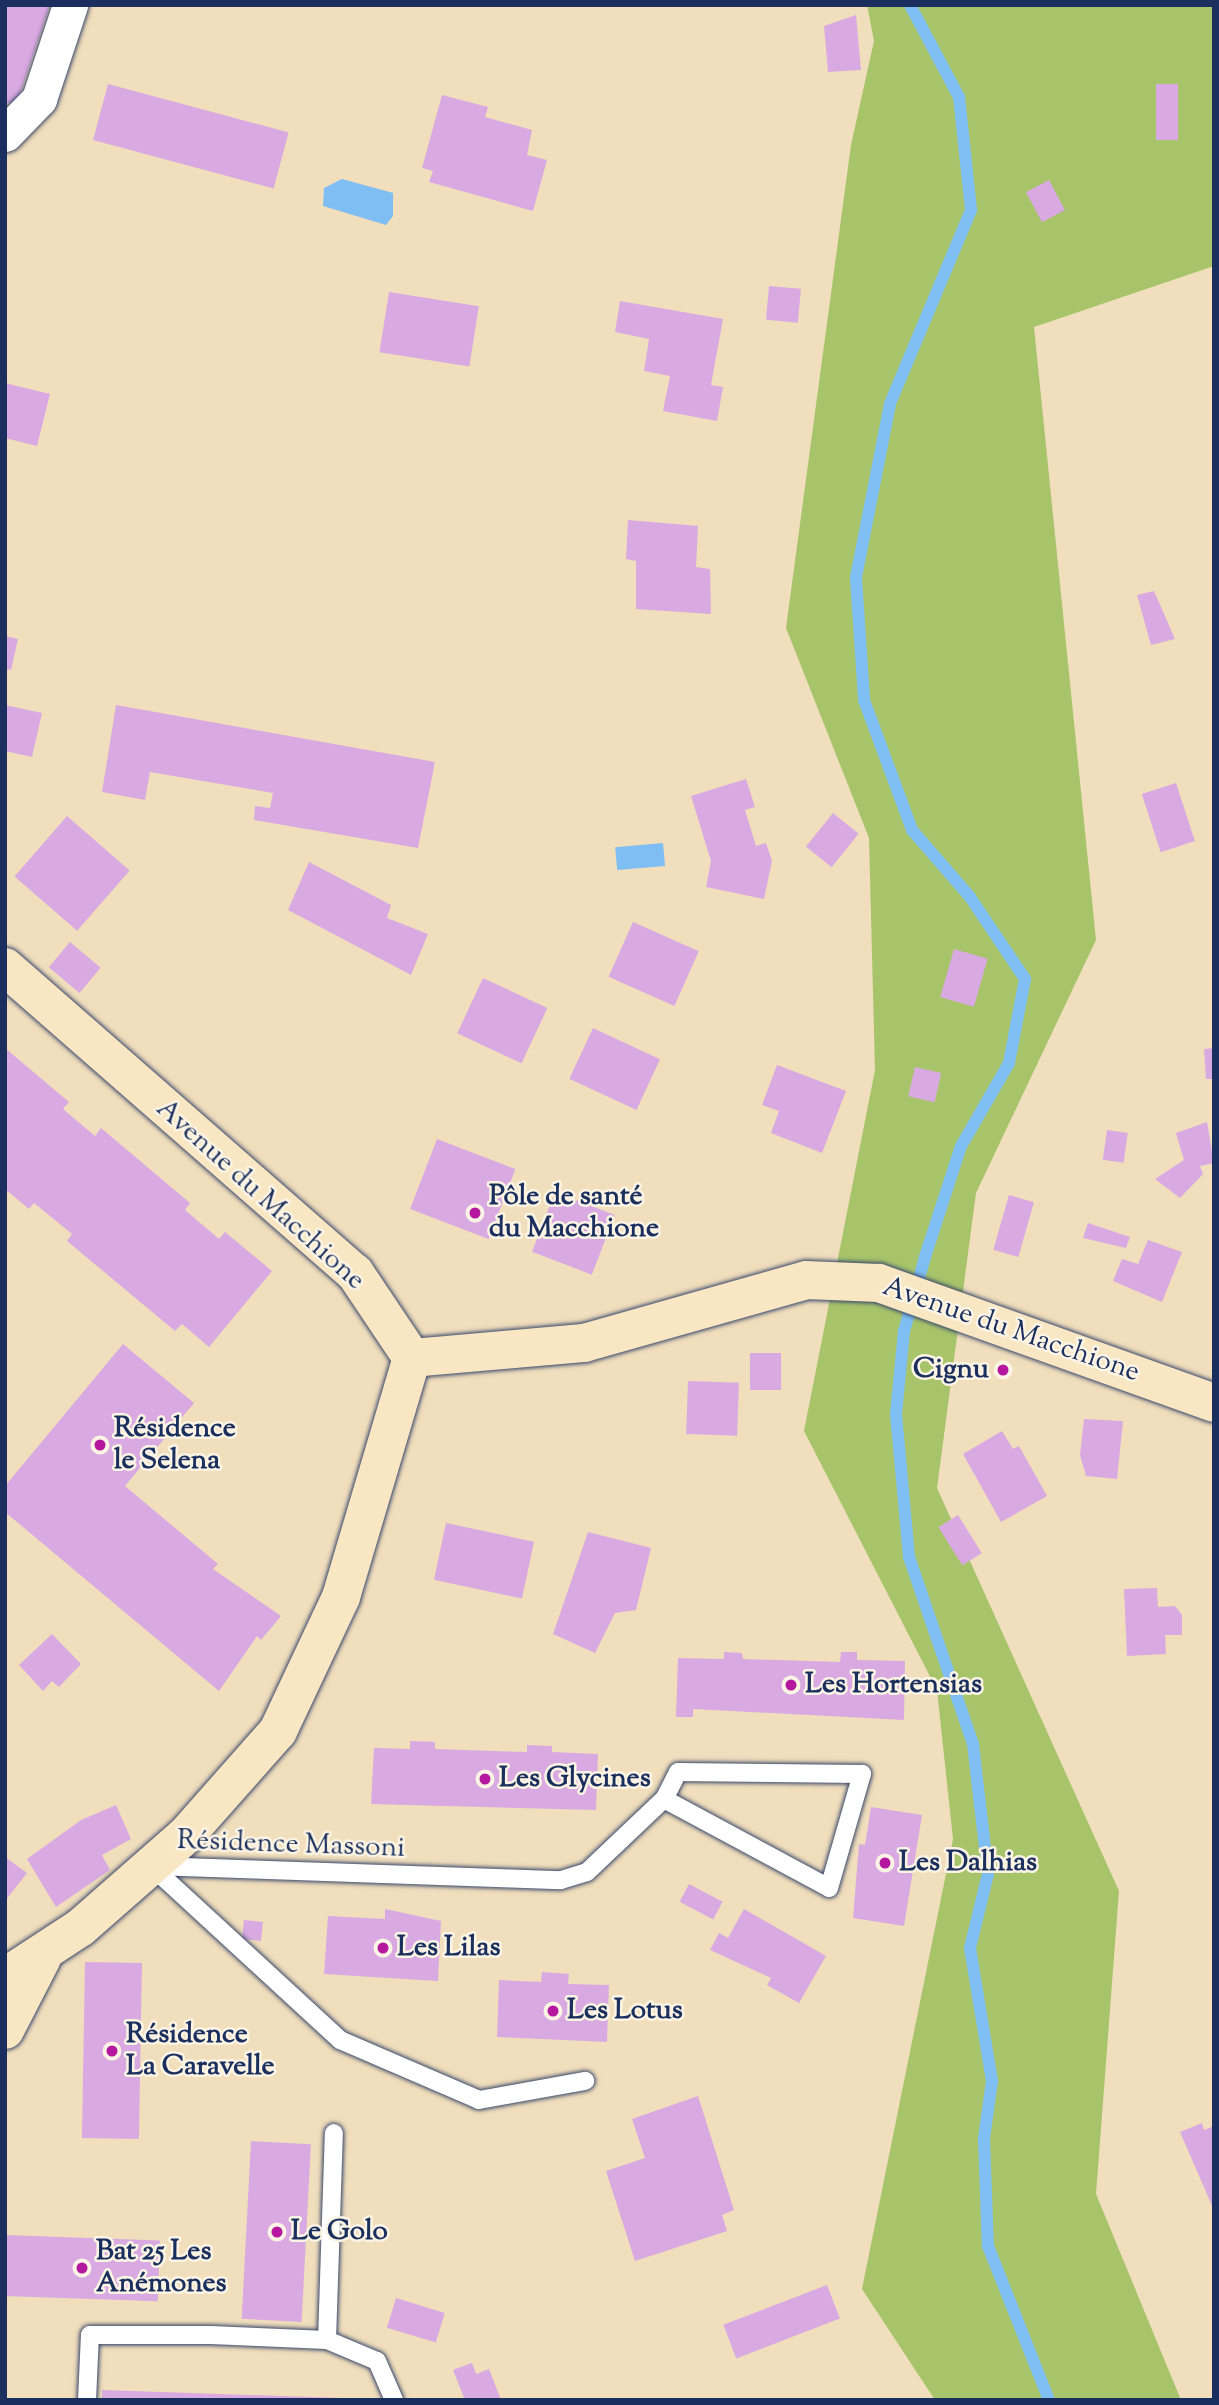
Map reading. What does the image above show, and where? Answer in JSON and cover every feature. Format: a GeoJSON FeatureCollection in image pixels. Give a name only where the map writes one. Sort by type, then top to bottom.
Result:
{"type":"FeatureCollection","features":[{"type":"Feature","properties":{"kind":"main road","name":"Avenue du Macchione"},"geometry":{"type":"LineString","coordinates":[[5,967],[355,1273],[412,1357],[584,1343],[806,1280],[879,1283],[1214,1403]]}},
{"type":"Feature","properties":{"kind":"main road"},"geometry":{"type":"LineString","coordinates":[[5,1977],[42,1958],[151,1866],[278,1731],[316,1661],[412,1357]]}},
{"type":"Feature","properties":{"kind":"main road"},"geometry":{"type":"LineString","coordinates":[[5,2029],[42,1958]]}},
{"type":"Feature","properties":{"kind":"street"},"geometry":{"type":"LineString","coordinates":[[5,134],[40,99],[70,5]]}},
{"type":"Feature","properties":{"kind":"lane","name":"Résidence Massoni"},"geometry":{"type":"LineString","coordinates":[[151,1866],[561,1880],[587,1872],[664,1799],[678,1772],[862,1774],[829,1888],[664,1799]]}},
{"type":"Feature","properties":{"kind":"lane","name":"Résidence Massoni"},"geometry":{"type":"LineString","coordinates":[[151,1866],[340,2040],[479,2100],[585,2081]]}},
{"type":"Feature","properties":{"kind":"lane"},"geometry":{"type":"LineString","coordinates":[[327,2340],[334,2133]]}},
{"type":"Feature","properties":{"kind":"lane"},"geometry":{"type":"LineString","coordinates":[[87,2400],[90,2335],[327,2340],[377,2361],[394,2400]]}},
{"type":"Feature","properties":{"kind":"green space"},"geometry":{"type":"Polygon","coordinates":[[[867,5],[1214,5],[1214,266],[1034,327],[1096,940],[976,1193],[937,1488],[1119,1891],[1096,2194],[1181,2400],[935,2400],[862,2289],[953,1839],[937,1690],[804,1431],[875,1070],[869,838],[786,628],[851,145],[874,41],[867,5]]]}},
{"type":"Feature","properties":{"kind":"water"},"geometry":{"type":"Polygon","coordinates":[[[342,179],[393,193],[393,216],[386,225],[323,206],[324,188],[342,179]]]}},
{"type":"Feature","properties":{"kind":"water"},"geometry":{"type":"Polygon","coordinates":[[[663,843],[665,866],[617,870],[615,847],[663,843]]]}},
{"type":"Feature","properties":{"kind":"building"},"geometry":{"type":"Polygon","coordinates":[[[5,5],[50,5],[17,103],[5,103],[5,5]]]}},
{"type":"Feature","properties":{"kind":"building"},"geometry":{"type":"Polygon","coordinates":[[[856,15],[861,70],[828,72],[824,26],[856,15]]]}},
{"type":"Feature","properties":{"kind":"building"},"geometry":{"type":"Polygon","coordinates":[[[108,84],[289,132],[274,188],[93,140],[108,84]]]}},
{"type":"Feature","properties":{"kind":"building"},"geometry":{"type":"Polygon","coordinates":[[[1156,84],[1178,84],[1178,140],[1156,140],[1156,84]]]}},
{"type":"Feature","properties":{"kind":"building"},"geometry":{"type":"Polygon","coordinates":[[[442,95],[488,107],[485,117],[532,130],[527,155],[547,160],[533,211],[429,182],[433,171],[422,168],[442,95]]]}},
{"type":"Feature","properties":{"kind":"building"},"geometry":{"type":"Polygon","coordinates":[[[1049,180],[1065,210],[1042,222],[1026,192],[1049,180]]]}},
{"type":"Feature","properties":{"kind":"building"},"geometry":{"type":"Polygon","coordinates":[[[769,286],[801,289],[798,323],[766,320],[769,286]]]}},
{"type":"Feature","properties":{"kind":"building"},"geometry":{"type":"Polygon","coordinates":[[[389,292],[479,306],[469,366],[379,352],[389,292]]]}},
{"type":"Feature","properties":{"kind":"building"},"geometry":{"type":"Polygon","coordinates":[[[620,301],[723,319],[711,385],[723,387],[717,421],[663,411],[670,376],[644,371],[649,339],[615,332],[620,301]]]}},
{"type":"Feature","properties":{"kind":"building"},"geometry":{"type":"Polygon","coordinates":[[[5,383],[50,394],[37,446],[5,438],[5,383]]]}},
{"type":"Feature","properties":{"kind":"building"},"geometry":{"type":"Polygon","coordinates":[[[628,520],[698,526],[696,567],[710,569],[711,614],[636,609],[636,561],[626,559],[628,520]]]}},
{"type":"Feature","properties":{"kind":"building"},"geometry":{"type":"Polygon","coordinates":[[[1154,591],[1175,639],[1151,645],[1137,595],[1154,591]]]}},
{"type":"Feature","properties":{"kind":"building"},"geometry":{"type":"Polygon","coordinates":[[[5,636],[18,639],[11,670],[5,669],[5,636]]]}},
{"type":"Feature","properties":{"kind":"building"},"geometry":{"type":"Polygon","coordinates":[[[5,705],[42,713],[32,757],[5,751],[5,705]]]}},
{"type":"Feature","properties":{"kind":"building"},"geometry":{"type":"Polygon","coordinates":[[[116,705],[435,762],[418,848],[254,820],[255,806],[270,808],[273,793],[150,772],[145,800],[102,792],[116,705]]]}},
{"type":"Feature","properties":{"kind":"building"},"geometry":{"type":"Polygon","coordinates":[[[746,779],[755,807],[745,810],[756,846],[766,843],[772,861],[764,899],[706,887],[711,861],[691,796],[746,779]]]}},
{"type":"Feature","properties":{"kind":"building"},"geometry":{"type":"Polygon","coordinates":[[[1176,783],[1195,841],[1161,852],[1142,794],[1176,783]]]}},
{"type":"Feature","properties":{"kind":"building"},"geometry":{"type":"Polygon","coordinates":[[[833,813],[859,834],[832,867],[806,846],[833,813]]]}},
{"type":"Feature","properties":{"kind":"building"},"geometry":{"type":"Polygon","coordinates":[[[67,816],[130,870],[77,931],[15,876],[67,816]]]}},
{"type":"Feature","properties":{"kind":"building"},"geometry":{"type":"Polygon","coordinates":[[[309,862],[391,905],[387,918],[428,934],[411,975],[288,910],[309,862]]]}},
{"type":"Feature","properties":{"kind":"building"},"geometry":{"type":"Polygon","coordinates":[[[633,922],[699,951],[674,1006],[609,977],[633,922]]]}},
{"type":"Feature","properties":{"kind":"building"},"geometry":{"type":"Polygon","coordinates":[[[70,942],[101,968],[79,993],[49,967],[70,942]]]}},
{"type":"Feature","properties":{"kind":"building"},"geometry":{"type":"Polygon","coordinates":[[[954,949],[988,959],[974,1007],[940,997],[954,949]]]}},
{"type":"Feature","properties":{"kind":"building"},"geometry":{"type":"Polygon","coordinates":[[[483,978],[547,1008],[522,1063],[457,1033],[483,978]]]}},
{"type":"Feature","properties":{"kind":"building"},"geometry":{"type":"Polygon","coordinates":[[[593,1028],[660,1059],[636,1110],[569,1079],[593,1028]]]}},
{"type":"Feature","properties":{"kind":"building"},"geometry":{"type":"Polygon","coordinates":[[[5,1048],[69,1102],[63,1109],[95,1136],[101,1128],[190,1203],[185,1210],[219,1239],[225,1232],[272,1271],[209,1347],[182,1324],[175,1331],[67,1241],[72,1234],[34,1203],[29,1209],[5,1189],[5,1048]]]}},
{"type":"Feature","properties":{"kind":"building"},"geometry":{"type":"Polygon","coordinates":[[[1214,1048],[1214,1079],[1206,1079],[1204,1049],[1214,1048]]]}},
{"type":"Feature","properties":{"kind":"building"},"geometry":{"type":"Polygon","coordinates":[[[777,1065],[846,1091],[822,1153],[771,1133],[779,1111],[762,1105],[777,1065]]]}},
{"type":"Feature","properties":{"kind":"building"},"geometry":{"type":"Polygon","coordinates":[[[915,1067],[941,1073],[935,1102],[908,1096],[915,1067]]]}},
{"type":"Feature","properties":{"kind":"building"},"geometry":{"type":"Polygon","coordinates":[[[1207,1122],[1214,1163],[1200,1166],[1203,1174],[1180,1198],[1155,1179],[1184,1160],[1176,1133],[1207,1122]]]}},
{"type":"Feature","properties":{"kind":"building"},"geometry":{"type":"Polygon","coordinates":[[[1107,1130],[1128,1133],[1124,1163],[1103,1160],[1107,1130]]]}},
{"type":"Feature","properties":{"kind":"building"},"geometry":{"type":"Polygon","coordinates":[[[437,1139],[515,1169],[489,1239],[410,1209],[437,1139]]]}},
{"type":"Feature","properties":{"kind":"building"},"geometry":{"type":"Polygon","coordinates":[[[555,1192],[615,1215],[592,1275],[532,1252],[555,1192]]]}},
{"type":"Feature","properties":{"kind":"building"},"geometry":{"type":"Polygon","coordinates":[[[1009,1195],[1034,1202],[1018,1257],[993,1250],[1009,1195]]]}},
{"type":"Feature","properties":{"kind":"building"},"geometry":{"type":"Polygon","coordinates":[[[1088,1223],[1130,1237],[1126,1248],[1083,1238],[1088,1223]]]}},
{"type":"Feature","properties":{"kind":"building"},"geometry":{"type":"Polygon","coordinates":[[[1148,1240],[1182,1252],[1162,1302],[1113,1281],[1122,1259],[1138,1264],[1148,1240]]]}},
{"type":"Feature","properties":{"kind":"building"},"geometry":{"type":"Polygon","coordinates":[[[123,1344],[194,1403],[125,1486],[218,1564],[213,1569],[281,1616],[261,1640],[257,1636],[219,1691],[5,1512],[5,1486],[123,1344]]]}},
{"type":"Feature","properties":{"kind":"building"},"geometry":{"type":"Polygon","coordinates":[[[750,1353],[781,1353],[781,1390],[750,1390],[750,1353]]]}},
{"type":"Feature","properties":{"kind":"building"},"geometry":{"type":"Polygon","coordinates":[[[688,1381],[739,1383],[737,1436],[686,1434],[688,1381]]]}},
{"type":"Feature","properties":{"kind":"building"},"geometry":{"type":"Polygon","coordinates":[[[1084,1419],[1123,1421],[1117,1479],[1086,1476],[1080,1455],[1084,1419]]]}},
{"type":"Feature","properties":{"kind":"building"},"geometry":{"type":"Polygon","coordinates":[[[1002,1431],[1013,1449],[1019,1446],[1047,1496],[1001,1522],[963,1454],[1002,1431]]]}},
{"type":"Feature","properties":{"kind":"building"},"geometry":{"type":"Polygon","coordinates":[[[958,1515],[982,1553],[962,1565],[938,1527],[958,1515]]]}},
{"type":"Feature","properties":{"kind":"building"},"geometry":{"type":"Polygon","coordinates":[[[446,1523],[534,1542],[522,1598],[434,1580],[446,1523]]]}},
{"type":"Feature","properties":{"kind":"building"},"geometry":{"type":"Polygon","coordinates":[[[588,1532],[651,1548],[636,1610],[615,1613],[595,1653],[553,1634],[588,1532]]]}},
{"type":"Feature","properties":{"kind":"building"},"geometry":{"type":"Polygon","coordinates":[[[1157,1588],[1158,1607],[1175,1606],[1182,1615],[1182,1635],[1165,1635],[1166,1654],[1127,1656],[1124,1589],[1157,1588]]]}},
{"type":"Feature","properties":{"kind":"building"},"geometry":{"type":"Polygon","coordinates":[[[52,1634],[81,1664],[59,1687],[52,1681],[43,1691],[19,1665],[52,1634]]]}},
{"type":"Feature","properties":{"kind":"building","name":"Les Hortensias"},"geometry":{"type":"Polygon","coordinates":[[[724,1652],[742,1653],[743,1659],[840,1662],[841,1652],[857,1652],[857,1660],[905,1661],[904,1720],[693,1709],[693,1717],[676,1717],[678,1658],[724,1659],[724,1652]]]}},
{"type":"Feature","properties":{"kind":"building","name":"Les Glycines"},"geometry":{"type":"Polygon","coordinates":[[[410,1741],[435,1742],[435,1749],[527,1752],[527,1745],[552,1746],[552,1752],[598,1754],[596,1810],[371,1804],[374,1748],[410,1749],[410,1741]]]}},
{"type":"Feature","properties":{"kind":"building"},"geometry":{"type":"Polygon","coordinates":[[[116,1805],[131,1839],[102,1855],[110,1870],[56,1907],[27,1859],[81,1820],[116,1805]]]}},
{"type":"Feature","properties":{"kind":"building","name":"Les Dalhias"},"geometry":{"type":"Polygon","coordinates":[[[871,1807],[922,1815],[904,1926],[853,1918],[859,1844],[865,1845],[871,1807]]]}},
{"type":"Feature","properties":{"kind":"building"},"geometry":{"type":"Polygon","coordinates":[[[5,1857],[27,1873],[5,1901],[5,1857]]]}},
{"type":"Feature","properties":{"kind":"building"},"geometry":{"type":"Polygon","coordinates":[[[689,1884],[723,1902],[713,1919],[680,1902],[689,1884]]]}},
{"type":"Feature","properties":{"kind":"building","name":"Les Lilas"},"geometry":{"type":"Polygon","coordinates":[[[385,1909],[441,1921],[438,1981],[324,1974],[328,1916],[385,1919],[385,1909]]]}},
{"type":"Feature","properties":{"kind":"building"},"geometry":{"type":"Polygon","coordinates":[[[744,1909],[826,1956],[799,2003],[767,1985],[771,1978],[710,1950],[719,1933],[728,1938],[744,1909]]]}},
{"type":"Feature","properties":{"kind":"building"},"geometry":{"type":"Polygon","coordinates":[[[244,1920],[263,1922],[261,1941],[242,1939],[244,1920]]]}},
{"type":"Feature","properties":{"kind":"building","name":"Résidence La Caravelle"},"geometry":{"type":"Polygon","coordinates":[[[85,1962],[142,1963],[139,2139],[82,2138],[85,1962]]]}},
{"type":"Feature","properties":{"kind":"building","name":"Les Lotus"},"geometry":{"type":"Polygon","coordinates":[[[542,1972],[569,1974],[568,1984],[609,1985],[607,2042],[497,2037],[499,1980],[541,1982],[542,1972]]]}},
{"type":"Feature","properties":{"kind":"building"},"geometry":{"type":"Polygon","coordinates":[[[698,2096],[734,2210],[722,2215],[727,2231],[635,2261],[606,2171],[645,2158],[632,2119],[698,2096]]]}},
{"type":"Feature","properties":{"kind":"building"},"geometry":{"type":"Polygon","coordinates":[[[1202,2123],[1204,2130],[1214,2126],[1213,2208],[1180,2132],[1202,2123]]]}},
{"type":"Feature","properties":{"kind":"building","name":"Le Golo"},"geometry":{"type":"Polygon","coordinates":[[[251,2141],[311,2144],[302,2322],[242,2319],[251,2141]]]}},
{"type":"Feature","properties":{"kind":"building","name":"Bat 25 Les Anémones"},"geometry":{"type":"Polygon","coordinates":[[[5,2235],[160,2240],[158,2301],[5,2296],[5,2235]]]}},
{"type":"Feature","properties":{"kind":"building"},"geometry":{"type":"Polygon","coordinates":[[[827,2285],[840,2319],[736,2358],[723,2325],[827,2285]]]}},
{"type":"Feature","properties":{"kind":"building"},"geometry":{"type":"Polygon","coordinates":[[[396,2298],[445,2313],[436,2343],[387,2328],[396,2298]]]}},
{"type":"Feature","properties":{"kind":"building"},"geometry":{"type":"Polygon","coordinates":[[[472,2363],[476,2374],[489,2369],[501,2400],[465,2400],[453,2370],[472,2363]]]}},
{"type":"Feature","properties":{"kind":"building"},"geometry":{"type":"Polygon","coordinates":[[[102,2390],[341,2398],[341,2400],[102,2400],[102,2390]]]}},
{"type":"Feature","properties":{"kind":"waterway"},"geometry":{"type":"LineString","coordinates":[[910,5],[959,97],[971,210],[890,404],[856,578],[864,700],[912,830],[970,897],[1025,979],[1009,1063],[961,1146],[925,1257],[904,1331],[896,1414],[909,1557],[973,1744],[988,1874],[970,1948],[992,2081],[984,2139],[988,2246],[1049,2400]]}},
{"type":"Feature","properties":{"kind":"place","name":"Pôle de santé du Macchione"},"geometry":{"type":"Point","coordinates":[475,1213]}},
{"type":"Feature","properties":{"kind":"place","name":"Cignu"},"geometry":{"type":"Point","coordinates":[1003,1370]}},
{"type":"Feature","properties":{"kind":"place","name":"Résidence le Selena"},"geometry":{"type":"Point","coordinates":[100,1445]}},
{"type":"Feature","properties":{"kind":"place","name":"Les Hortensias"},"geometry":{"type":"Point","coordinates":[791,1685]}},
{"type":"Feature","properties":{"kind":"place","name":"Les Glycines"},"geometry":{"type":"Point","coordinates":[485,1779]}},
{"type":"Feature","properties":{"kind":"place","name":"Les Dalhias"},"geometry":{"type":"Point","coordinates":[885,1863]}},
{"type":"Feature","properties":{"kind":"place","name":"Les Lilas"},"geometry":{"type":"Point","coordinates":[383,1948]}},
{"type":"Feature","properties":{"kind":"place","name":"Les Lotus"},"geometry":{"type":"Point","coordinates":[553,2011]}},
{"type":"Feature","properties":{"kind":"place","name":"Résidence La Caravelle"},"geometry":{"type":"Point","coordinates":[112,2051]}},
{"type":"Feature","properties":{"kind":"place","name":"Le Golo"},"geometry":{"type":"Point","coordinates":[277,2232]}},
{"type":"Feature","properties":{"kind":"place","name":"Bat 25 Les Anémones"},"geometry":{"type":"Point","coordinates":[82,2268]}}]}
